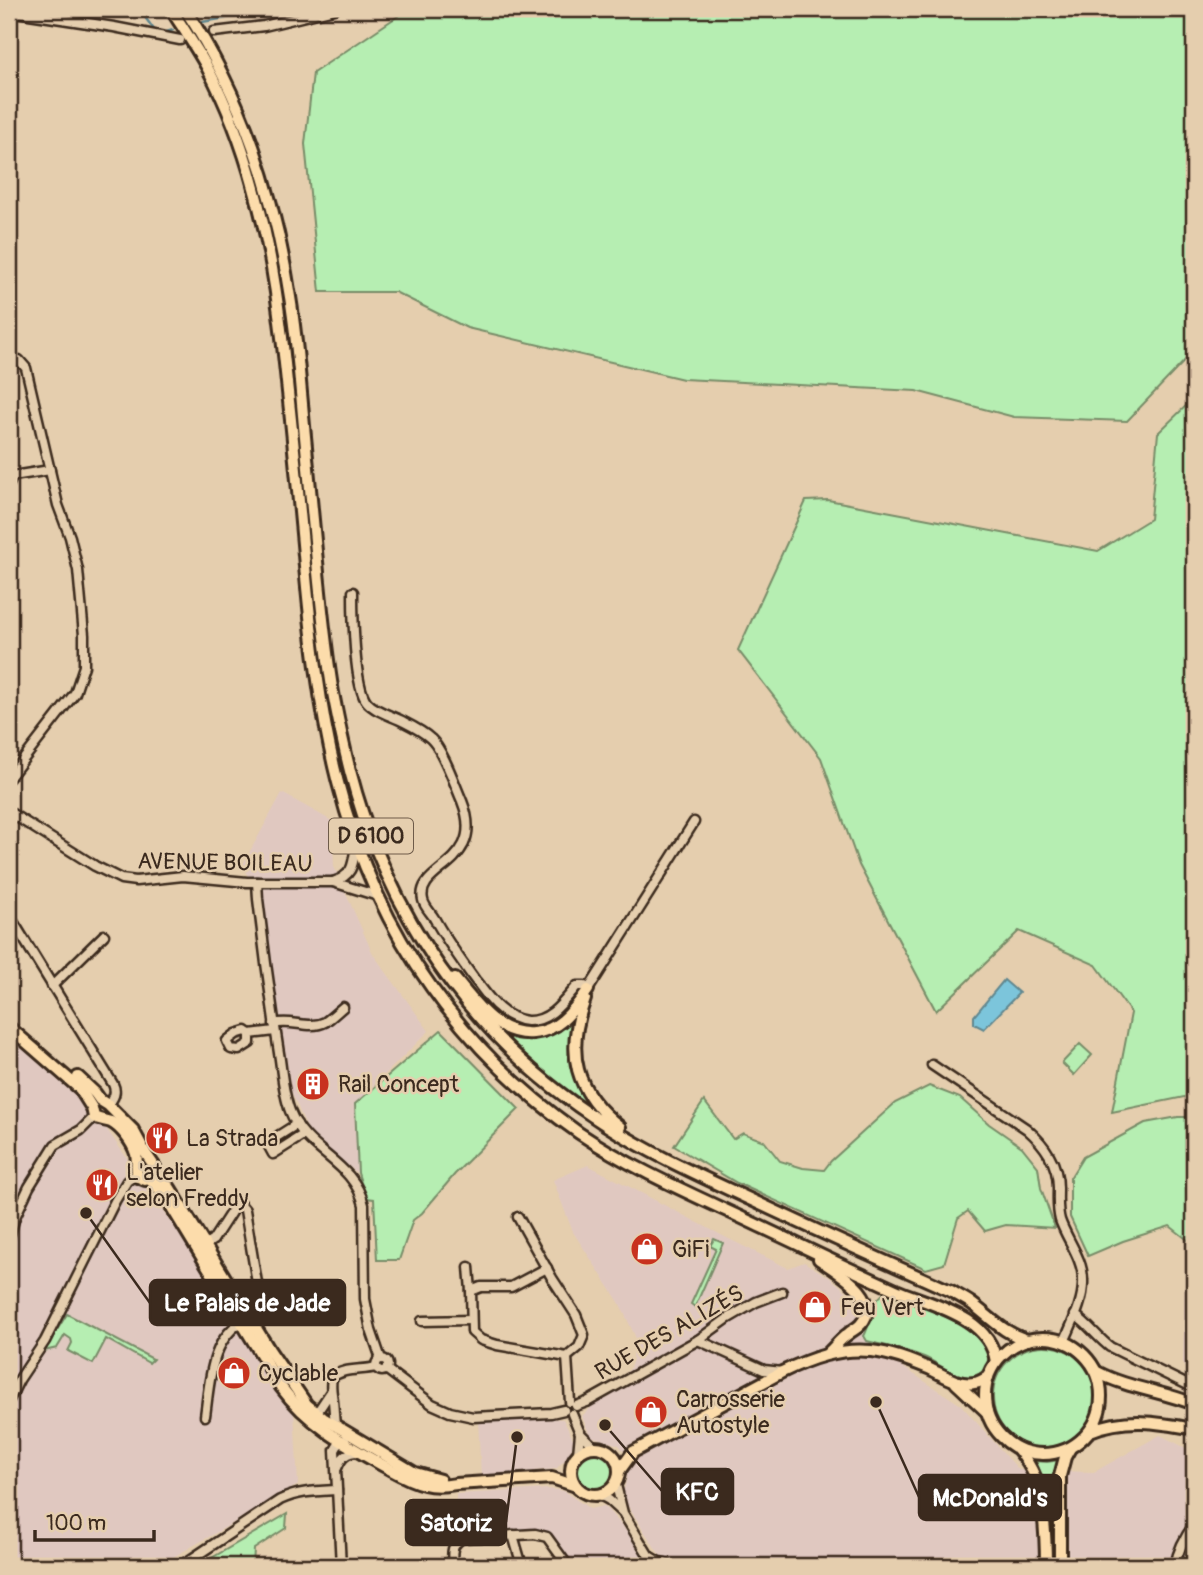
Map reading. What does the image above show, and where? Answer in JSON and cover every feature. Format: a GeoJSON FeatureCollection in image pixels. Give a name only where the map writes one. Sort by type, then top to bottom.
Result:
{"type":"FeatureCollection","features":[{"type":"Feature","properties":{"kind":"main road","name":"D 6100"},"geometry":{"type":"LineString","coordinates":[[171,9],[208,69],[225,106],[240,145],[265,229],[281,320],[310,623],[318,685],[334,768],[356,844],[378,897],[406,950],[432,989],[472,1039],[527,1091],[581,1133],[686,1192],[895,1289],[958,1315],[984,1336],[992,1346],[996,1362]]}},
{"type":"Feature","properties":{"kind":"main road","name":"D 6100"},"geometry":{"type":"LineString","coordinates":[[185,9],[215,59],[242,114],[259,158],[275,219],[290,297],[323,619],[333,691],[364,818],[386,873],[413,925],[461,998],[510,1050],[583,1110],[650,1150],[737,1194],[951,1291],[967,1300],[1004,1330],[1028,1340]]}},
{"type":"Feature","properties":{"kind":"main road"},"geometry":{"type":"LineString","coordinates":[[413,925],[488,1017],[499,1026],[527,1033],[553,1028],[572,1012],[589,990]]}},
{"type":"Feature","properties":{"kind":"main road"},"geometry":{"type":"LineString","coordinates":[[589,990],[580,1014],[574,1044],[581,1079],[589,1097],[600,1109],[650,1150]]}},
{"type":"Feature","properties":{"kind":"main road"},"geometry":{"type":"LineString","coordinates":[[9,1018],[87,1085],[99,1107],[98,1119],[109,1121],[116,1126],[136,1155],[136,1174],[142,1179],[152,1176]]}},
{"type":"Feature","properties":{"kind":"main road"},"geometry":{"type":"LineString","coordinates":[[9,1027],[99,1107],[133,1130],[155,1167],[152,1176]]}},
{"type":"Feature","properties":{"kind":"main road"},"geometry":{"type":"LineString","coordinates":[[152,1176],[201,1247],[289,1398],[295,1406],[321,1415]]}},
{"type":"Feature","properties":{"kind":"main road"},"geometry":{"type":"LineString","coordinates":[[799,1245],[845,1278],[865,1296],[867,1304],[865,1319],[859,1327],[826,1354]]}},
{"type":"Feature","properties":{"kind":"main road"},"geometry":{"type":"LineString","coordinates":[[245,1320],[307,1405],[321,1415],[341,1440],[408,1479],[422,1484],[444,1486],[552,1478],[576,1486],[587,1494],[600,1496],[616,1485],[620,1470],[634,1452],[782,1372],[826,1354],[857,1350],[897,1356],[951,1379],[974,1383],[988,1377]]}},
{"type":"Feature","properties":{"kind":"main road"},"geometry":{"type":"LineString","coordinates":[[1018,1449],[1050,1454],[1070,1448],[1081,1441],[1098,1418],[1101,1387],[1097,1372],[1088,1359],[1064,1342],[1040,1338],[1010,1348],[996,1362],[985,1388],[990,1421],[1002,1437],[1018,1449],[1028,1462],[1036,1480],[1046,1566]]}},
{"type":"Feature","properties":{"kind":"main road"},"geometry":{"type":"LineString","coordinates":[[1097,1372],[1194,1404]]}},
{"type":"Feature","properties":{"kind":"main road"},"geometry":{"type":"LineString","coordinates":[[951,1379],[987,1412]]}},
{"type":"Feature","properties":{"kind":"main road"},"geometry":{"type":"LineString","coordinates":[[1090,1431],[1124,1422],[1173,1425],[1194,1432]]}},
{"type":"Feature","properties":{"kind":"main road"},"geometry":{"type":"LineString","coordinates":[[341,1440],[425,1477],[456,1484]]}},
{"type":"Feature","properties":{"kind":"main road"},"geometry":{"type":"LineString","coordinates":[[552,1478],[567,1469],[588,1448],[594,1447],[610,1452],[620,1470]]}},
{"type":"Feature","properties":{"kind":"main road"},"geometry":{"type":"LineString","coordinates":[[1060,1566],[1060,1476],[1070,1448]]}},
{"type":"Feature","properties":{"kind":"main road"},"geometry":{"type":"LineString","coordinates":[[610,1452],[634,1452]]}},
{"type":"Feature","properties":{"kind":"main road"},"geometry":{"type":"LineString","coordinates":[[575,1459],[571,1472],[576,1486]]}},
{"type":"Feature","properties":{"kind":"street"},"geometry":{"type":"LineString","coordinates":[[214,32],[264,26],[334,9]]}},
{"type":"Feature","properties":{"kind":"street"},"geometry":{"type":"LineString","coordinates":[[9,11],[180,40]]}},
{"type":"Feature","properties":{"kind":"street"},"geometry":{"type":"LineString","coordinates":[[9,360],[19,360],[26,368],[58,505],[70,537],[78,570],[85,666],[75,693],[9,778]]}},
{"type":"Feature","properties":{"kind":"street"},"geometry":{"type":"LineString","coordinates":[[9,484],[13,476],[50,470]]}},
{"type":"Feature","properties":{"kind":"street"},"geometry":{"type":"LineString","coordinates":[[353,592],[355,648],[361,690],[366,701],[432,739],[463,804],[468,824],[466,842],[458,855],[430,877],[424,888],[423,899],[450,945],[493,1003],[502,1011],[527,1021],[541,1019],[554,1013],[578,986],[585,986],[589,990],[694,822]]}},
{"type":"Feature","properties":{"kind":"street","name":"AVENUE BOILEAU"},"geometry":{"type":"LineString","coordinates":[[9,811],[95,866],[121,879],[136,881],[183,876],[257,882],[333,882],[378,897]]}},
{"type":"Feature","properties":{"kind":"street","name":"AVENUE BOILEAU"},"geometry":{"type":"LineString","coordinates":[[333,882],[344,877],[352,868],[356,844]]}},
{"type":"Feature","properties":{"kind":"street"},"geometry":{"type":"LineString","coordinates":[[257,882],[275,1028],[289,1110],[303,1135],[347,1172],[361,1194],[365,1300],[381,1359]]}},
{"type":"Feature","properties":{"kind":"street"},"geometry":{"type":"LineString","coordinates":[[9,915],[113,1084],[115,1093],[99,1107],[81,1130],[55,1145],[29,1187],[9,1238]]}},
{"type":"Feature","properties":{"kind":"street"},"geometry":{"type":"LineString","coordinates":[[52,986],[104,935]]}},
{"type":"Feature","properties":{"kind":"street"},"geometry":{"type":"LineString","coordinates":[[250,1034],[275,1028],[284,1021],[313,1025],[324,1023],[343,1007]]}},
{"type":"Feature","properties":{"kind":"street"},"geometry":{"type":"LineString","coordinates":[[932,1065],[1027,1129],[1050,1156],[1057,1170],[1061,1222],[1084,1278],[1083,1291],[1064,1342]]}},
{"type":"Feature","properties":{"kind":"street"},"geometry":{"type":"LineString","coordinates":[[297,1124],[267,1143],[273,1154],[303,1135]]}},
{"type":"Feature","properties":{"kind":"street"},"geometry":{"type":"LineString","coordinates":[[9,1400],[50,1331],[119,1195],[127,1181],[136,1174]]}},
{"type":"Feature","properties":{"kind":"street"},"geometry":{"type":"LineString","coordinates":[[201,1247],[213,1240],[234,1206],[240,1204],[245,1210],[258,1289]]}},
{"type":"Feature","properties":{"kind":"street"},"geometry":{"type":"LineString","coordinates":[[518,1217],[576,1315],[584,1335],[579,1347],[567,1357]]}},
{"type":"Feature","properties":{"kind":"street"},"geometry":{"type":"LineString","coordinates":[[469,1267],[472,1332],[481,1340],[567,1357]]}},
{"type":"Feature","properties":{"kind":"street"},"geometry":{"type":"LineString","coordinates":[[471,1291],[481,1287],[512,1287],[547,1268]]}},
{"type":"Feature","properties":{"kind":"street","name":"RUE DES ALIZÉS"},"geometry":{"type":"LineString","coordinates":[[386,1369],[432,1404],[450,1412],[473,1417],[551,1413],[587,1402],[698,1340],[756,1302],[782,1292]]}},
{"type":"Feature","properties":{"kind":"street"},"geometry":{"type":"LineString","coordinates":[[1075,1315],[1110,1347],[1194,1388]]}},
{"type":"Feature","properties":{"kind":"street"},"geometry":{"type":"LineString","coordinates":[[205,1416],[216,1352],[231,1330],[245,1320]]}},
{"type":"Feature","properties":{"kind":"street"},"geometry":{"type":"LineString","coordinates":[[422,1321],[471,1320]]}},
{"type":"Feature","properties":{"kind":"street"},"geometry":{"type":"LineString","coordinates":[[698,1340],[764,1370],[782,1372]]}},
{"type":"Feature","properties":{"kind":"street"},"geometry":{"type":"LineString","coordinates":[[567,1357],[570,1408],[580,1433],[594,1447]]}},
{"type":"Feature","properties":{"kind":"street"},"geometry":{"type":"LineString","coordinates":[[376,1367],[376,1362],[381,1359]]}},
{"type":"Feature","properties":{"kind":"street"},"geometry":{"type":"LineString","coordinates":[[341,1566],[336,1475],[341,1440],[321,1415],[330,1394],[332,1378],[339,1371],[376,1367],[382,1371],[388,1363],[381,1359]]}},
{"type":"Feature","properties":{"kind":"street"},"geometry":{"type":"LineString","coordinates":[[575,1459],[580,1433]]}},
{"type":"Feature","properties":{"kind":"street"},"geometry":{"type":"LineString","coordinates":[[616,1485],[623,1513]]}},
{"type":"Feature","properties":{"kind":"street"},"geometry":{"type":"LineString","coordinates":[[181,1566],[290,1495],[337,1490]]}},
{"type":"Feature","properties":{"kind":"street"},"geometry":{"type":"LineString","coordinates":[[600,1496],[610,1500],[623,1513],[654,1565],[665,1563],[671,1566]]}},
{"type":"Feature","properties":{"kind":"street"},"geometry":{"type":"LineString","coordinates":[[1175,1566],[1183,1541],[1194,1525]]}},
{"type":"Feature","properties":{"kind":"street"},"geometry":{"type":"LineString","coordinates":[[453,1566],[452,1550],[463,1538],[542,1534],[568,1566]]}},
{"type":"Feature","properties":{"kind":"street"},"geometry":{"type":"LineString","coordinates":[[513,1535],[522,1566]]}},
{"type":"Feature","properties":{"kind":"shaded area"},"geometry":{"type":"Polygon","coordinates":[[[282,793],[332,821],[334,867],[373,954],[429,1031],[355,1104],[358,1174],[309,1133],[291,1091],[262,899],[242,866],[282,793]]]}},
{"type":"Feature","properties":{"kind":"shaded area"},"geometry":{"type":"Polygon","coordinates":[[[9,1031],[81,1092],[201,1265],[266,1373],[294,1411],[298,1485],[159,1565],[9,1558],[9,1031]]]}},
{"type":"Feature","properties":{"kind":"shaded area"},"geometry":{"type":"Polygon","coordinates":[[[588,1165],[788,1268],[804,1262],[829,1277],[856,1299],[872,1347],[961,1405],[1019,1470],[1094,1472],[1160,1435],[1194,1452],[1194,1549],[1185,1566],[667,1566],[625,1502],[623,1493],[633,1462],[619,1445],[590,1436],[582,1416],[630,1369],[635,1336],[619,1302],[573,1232],[553,1180],[588,1165]]]}},
{"type":"Feature","properties":{"kind":"shaded area"},"geometry":{"type":"Polygon","coordinates":[[[1186,1242],[1194,1248],[1194,1378],[1183,1365],[1186,1242]]]}},
{"type":"Feature","properties":{"kind":"shaded area"},"geometry":{"type":"Polygon","coordinates":[[[563,1419],[573,1439],[572,1450],[556,1469],[481,1476],[478,1421],[563,1419]]]}},
{"type":"Feature","properties":{"kind":"shaded area"},"geometry":{"type":"Polygon","coordinates":[[[548,1489],[564,1491],[590,1509],[604,1506],[623,1526],[650,1566],[574,1566],[549,1531],[457,1532],[456,1494],[548,1489]]]}},
{"type":"Feature","properties":{"kind":"green space"},"geometry":{"type":"Polygon","coordinates":[[[399,9],[1194,9],[1194,351],[1127,421],[1014,417],[916,391],[683,379],[467,328],[395,292],[320,292],[305,144],[313,73],[398,16],[399,9]]]}},
{"type":"Feature","properties":{"kind":"green space"},"geometry":{"type":"Polygon","coordinates":[[[1194,398],[1194,1095],[1112,1112],[1131,1013],[1096,965],[1019,931],[936,1011],[859,865],[821,758],[738,650],[806,501],[828,500],[1098,551],[1150,519],[1158,433],[1194,398]]]}},
{"type":"Feature","properties":{"kind":"green space"},"geometry":{"type":"Polygon","coordinates":[[[574,1015],[571,1051],[594,1109],[537,1068],[497,1030],[528,1037],[574,1015]]]}},
{"type":"Feature","properties":{"kind":"green space"},"geometry":{"type":"Polygon","coordinates":[[[441,1030],[519,1109],[413,1220],[399,1260],[377,1260],[374,1199],[366,1198],[358,1173],[355,1104],[441,1030]]]}},
{"type":"Feature","properties":{"kind":"green space"},"geometry":{"type":"Polygon","coordinates":[[[1080,1044],[1092,1055],[1074,1075],[1062,1063],[1080,1044]]]}},
{"type":"Feature","properties":{"kind":"green space"},"geometry":{"type":"Polygon","coordinates":[[[929,1086],[960,1098],[989,1124],[1022,1147],[1038,1167],[1041,1188],[1055,1228],[1006,1225],[985,1231],[968,1211],[958,1218],[944,1264],[926,1269],[737,1183],[674,1146],[704,1101],[733,1139],[743,1133],[764,1141],[780,1161],[803,1168],[824,1170],[895,1103],[929,1086]]]}},
{"type":"Feature","properties":{"kind":"green space"},"geometry":{"type":"Polygon","coordinates":[[[1194,1117],[1194,1245],[1170,1226],[1088,1256],[1070,1217],[1070,1178],[1083,1157],[1145,1123],[1194,1117]]]}},
{"type":"Feature","properties":{"kind":"green space"},"geometry":{"type":"Polygon","coordinates":[[[714,1239],[723,1243],[695,1307],[691,1304],[716,1249],[710,1246],[714,1239]]]}},
{"type":"Feature","properties":{"kind":"green space"},"geometry":{"type":"Polygon","coordinates":[[[886,1292],[932,1310],[968,1330],[981,1341],[988,1354],[985,1369],[973,1376],[962,1376],[924,1357],[867,1341],[864,1336],[874,1306],[886,1292]]]}},
{"type":"Feature","properties":{"kind":"green space"},"geometry":{"type":"Polygon","coordinates":[[[67,1314],[153,1359],[149,1363],[106,1339],[93,1364],[68,1351],[72,1343],[65,1335],[57,1348],[44,1351],[67,1314]]]}},
{"type":"Feature","properties":{"kind":"green space"},"geometry":{"type":"Polygon","coordinates":[[[1044,1346],[1064,1350],[1080,1361],[1091,1377],[1095,1397],[1091,1417],[1080,1433],[1064,1444],[1044,1448],[1024,1444],[1008,1433],[997,1417],[993,1397],[997,1377],[1008,1361],[1024,1350],[1044,1346]]]}},
{"type":"Feature","properties":{"kind":"green space"},"geometry":{"type":"Polygon","coordinates":[[[595,1453],[608,1458],[613,1471],[608,1484],[595,1489],[582,1484],[577,1471],[582,1458],[595,1453]]]}},
{"type":"Feature","properties":{"kind":"green space"},"geometry":{"type":"Polygon","coordinates":[[[1059,1460],[1053,1475],[1055,1566],[1052,1566],[1047,1499],[1036,1461],[1059,1460]]]}},
{"type":"Feature","properties":{"kind":"green space"},"geometry":{"type":"Polygon","coordinates":[[[287,1514],[286,1528],[254,1549],[253,1566],[198,1566],[287,1514]]]}},
{"type":"Feature","properties":{"kind":"water"},"geometry":{"type":"Polygon","coordinates":[[[1004,980],[1019,993],[984,1029],[974,1024],[974,1016],[1004,980]]]}},
{"type":"Feature","properties":{"kind":"waterway"},"geometry":{"type":"LineString","coordinates":[[139,9],[155,31]]}},
{"type":"Feature","properties":{"kind":"waterway"},"geometry":{"type":"LineString","coordinates":[[202,22],[281,9]]}},
{"type":"Feature","properties":{"kind":"waterway"},"geometry":{"type":"LineString","coordinates":[[163,33],[173,30]]}},
{"type":"Feature","properties":{"kind":"place","name":"Rail Concept"},"geometry":{"type":"Point","coordinates":[313,1084]}},
{"type":"Feature","properties":{"kind":"place","name":"La Strada"},"geometry":{"type":"Point","coordinates":[162,1138]}},
{"type":"Feature","properties":{"kind":"place","name":"L'atelier selon Freddy"},"geometry":{"type":"Point","coordinates":[102,1185]}},
{"type":"Feature","properties":{"kind":"place","name":"Le Palais de Jade"},"geometry":{"type":"Point","coordinates":[86,1213]}},
{"type":"Feature","properties":{"kind":"place","name":"GiFi"},"geometry":{"type":"Point","coordinates":[647,1249]}},
{"type":"Feature","properties":{"kind":"place","name":"Feu Vert"},"geometry":{"type":"Point","coordinates":[815,1307]}},
{"type":"Feature","properties":{"kind":"place","name":"Cyclable"},"geometry":{"type":"Point","coordinates":[234,1373]}},
{"type":"Feature","properties":{"kind":"place","name":"McDonald's"},"geometry":{"type":"Point","coordinates":[876,1402]}},
{"type":"Feature","properties":{"kind":"place","name":"Carrosserie Autostyle"},"geometry":{"type":"Point","coordinates":[651,1412]}},
{"type":"Feature","properties":{"kind":"place","name":"KFC"},"geometry":{"type":"Point","coordinates":[605,1425]}},
{"type":"Feature","properties":{"kind":"place","name":"Satoriz"},"geometry":{"type":"Point","coordinates":[517,1437]}}]}
